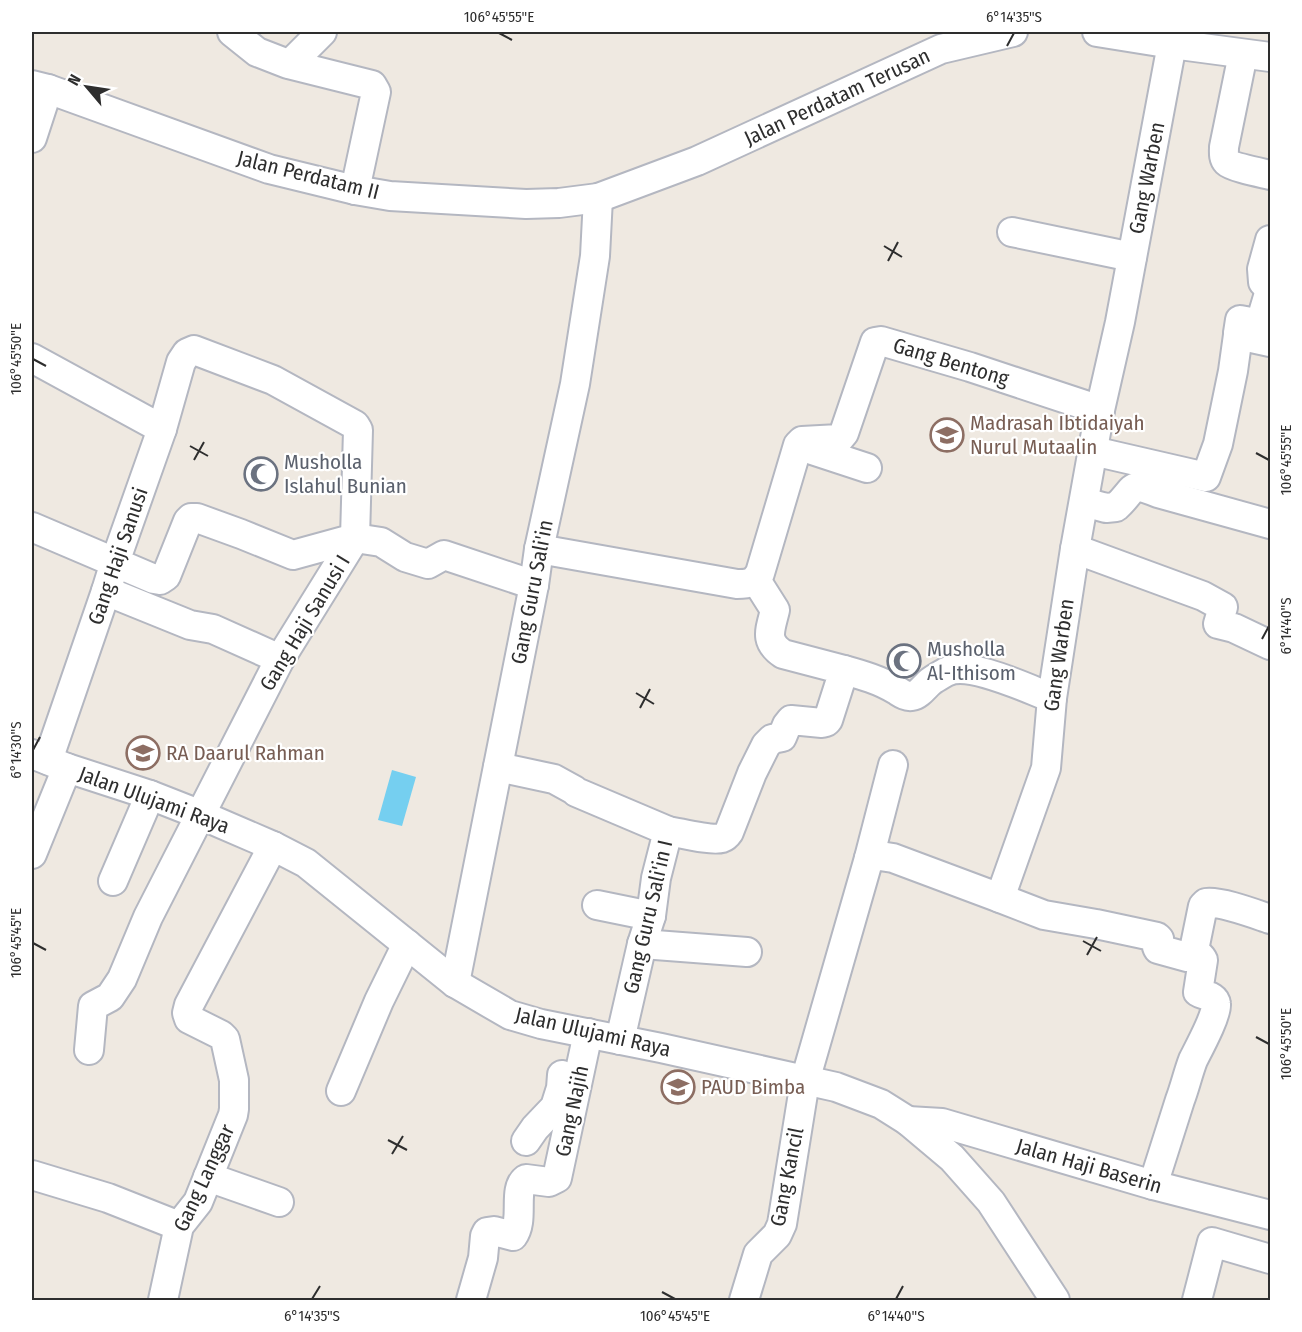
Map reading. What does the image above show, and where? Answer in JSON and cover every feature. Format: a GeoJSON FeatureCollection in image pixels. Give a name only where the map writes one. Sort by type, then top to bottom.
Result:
{"type":"FeatureCollection","features":[{"type":"Feature","properties":{"kind":"street"},"geometry":{"type":"LineString","coordinates":[[232,32],[257,52],[290,64],[372,85],[376,92],[355,190]]}},
{"type":"Feature","properties":{"kind":"street"},"geometry":{"type":"LineString","coordinates":[[290,64],[322,32]]}},
{"type":"Feature","properties":{"kind":"street","name":"Jalan Perdatam Terusan"},"geometry":{"type":"LineString","coordinates":[[697,162],[941,49],[1013,32]]}},
{"type":"Feature","properties":{"kind":"street"},"geometry":{"type":"LineString","coordinates":[[1096,32],[1257,55],[1224,147],[1225,160],[1270,176]]}},
{"type":"Feature","properties":{"kind":"street","name":"Gang Warben"},"geometry":{"type":"LineString","coordinates":[[1000,897],[1046,768],[1052,698],[1075,549],[1172,44]]}},
{"type":"Feature","properties":{"kind":"street"},"geometry":{"type":"LineString","coordinates":[[32,138],[40,87]]}},
{"type":"Feature","properties":{"kind":"street","name":"Jalan Perdatam II"},"geometry":{"type":"LineString","coordinates":[[40,87],[269,169],[390,196],[526,204],[559,203],[598,198],[697,162]]}},
{"type":"Feature","properties":{"kind":"street","name":"Gang Guru Sali'in"},"geometry":{"type":"LineString","coordinates":[[455,984],[534,585],[539,549],[576,374],[595,256],[598,198]]}},
{"type":"Feature","properties":{"kind":"street"},"geometry":{"type":"LineString","coordinates":[[1012,232],[1132,257]]}},
{"type":"Feature","properties":{"kind":"street"},"geometry":{"type":"LineString","coordinates":[[1093,451],[1206,477],[1218,444],[1233,371],[1240,320],[1262,324],[1270,289],[1263,282],[1262,269],[1270,240]]}},
{"type":"Feature","properties":{"kind":"street"},"geometry":{"type":"LineString","coordinates":[[1238,335],[1270,342]]}},
{"type":"Feature","properties":{"kind":"street","name":"Gang Bentong"},"geometry":{"type":"LineString","coordinates":[[798,446],[802,441],[839,439],[844,433],[874,344],[881,341],[970,367],[1100,410]]}},
{"type":"Feature","properties":{"kind":"street","name":"Gang Haji Sanusi"},"geometry":{"type":"LineString","coordinates":[[32,854],[49,761],[162,429],[181,362],[187,353],[194,350],[273,380],[355,425],[358,430],[355,538]]}},
{"type":"Feature","properties":{"kind":"street"},"geometry":{"type":"LineString","coordinates":[[32,358],[162,429]]}},
{"type":"Feature","properties":{"kind":"street"},"geometry":{"type":"LineString","coordinates":[[539,549],[747,584],[756,580],[760,573],[798,446],[867,468]]}},
{"type":"Feature","properties":{"kind":"street"},"geometry":{"type":"LineString","coordinates":[[1084,502],[1106,508],[1116,507],[1135,486],[1140,486],[1270,524]]}},
{"type":"Feature","properties":{"kind":"street"},"geometry":{"type":"LineString","coordinates":[[32,527],[160,580],[166,576],[191,518],[197,518],[293,555],[355,538]]}},
{"type":"Feature","properties":{"kind":"street","name":"Gang Haji Sanusi I"},"geometry":{"type":"LineString","coordinates":[[89,1050],[93,1006],[110,997],[122,979],[148,917],[280,659],[355,538],[381,542],[405,557],[428,564],[444,555],[534,585]]}},
{"type":"Feature","properties":{"kind":"street"},"geometry":{"type":"LineString","coordinates":[[1075,549],[1203,596],[1223,607],[1218,624],[1234,628],[1270,645]]}},
{"type":"Feature","properties":{"kind":"street"},"geometry":{"type":"LineString","coordinates":[[756,580],[775,610],[770,635],[771,643],[783,654],[881,682],[904,695],[916,695],[947,671],[958,669],[991,674],[1052,698]]}},
{"type":"Feature","properties":{"kind":"street"},"geometry":{"type":"LineString","coordinates":[[106,591],[190,625],[213,629],[280,659]]}},
{"type":"Feature","properties":{"kind":"street"},"geometry":{"type":"LineString","coordinates":[[668,831],[713,838],[726,836],[766,745],[772,739],[782,736],[790,720],[822,723],[827,721],[844,670]]}},
{"type":"Feature","properties":{"kind":"street","name":"Jalan Ulujami Raya"},"geometry":{"type":"LineString","coordinates":[[49,761],[201,815],[306,863],[455,984],[510,1015],[560,1028],[836,1087],[880,1104],[908,1121],[952,1158],[991,1202],[1055,1300]]}},
{"type":"Feature","properties":{"kind":"street"},"geometry":{"type":"LineString","coordinates":[[805,1081],[893,765]]}},
{"type":"Feature","properties":{"kind":"street","name":"Gang Guru Sali'in I"},"geometry":{"type":"LineString","coordinates":[[498,767],[554,779],[576,792],[668,831],[656,878],[651,916],[620,1040]]}},
{"type":"Feature","properties":{"kind":"street"},"geometry":{"type":"LineString","coordinates":[[113,881],[150,795]]}},
{"type":"Feature","properties":{"kind":"street","name":"Gang Langgar"},"geometry":{"type":"LineString","coordinates":[[164,1300],[179,1226],[198,1202],[234,1109],[234,1080],[225,1040],[221,1035],[189,1019],[187,1013],[189,1005],[273,846]]}},
{"type":"Feature","properties":{"kind":"street"},"geometry":{"type":"LineString","coordinates":[[868,858],[880,856],[893,858],[1044,915],[1157,937],[1159,939],[1158,949],[1187,957],[1194,950],[1203,906],[1206,903],[1223,905],[1270,919]]}},
{"type":"Feature","properties":{"kind":"street"},"geometry":{"type":"LineString","coordinates":[[597,905],[651,916]]}},
{"type":"Feature","properties":{"kind":"street"},"geometry":{"type":"LineString","coordinates":[[341,1091],[379,1000],[407,944]]}},
{"type":"Feature","properties":{"kind":"street"},"geometry":{"type":"LineString","coordinates":[[642,945],[747,952]]}},
{"type":"Feature","properties":{"kind":"street"},"geometry":{"type":"LineString","coordinates":[[1153,1185],[1193,1061],[1216,1008],[1214,999],[1198,992],[1203,960],[1192,954]]}},
{"type":"Feature","properties":{"kind":"street"},"geometry":{"type":"LineString","coordinates":[[526,1141],[555,1107],[561,1088],[564,1052],[560,1028]]}},
{"type":"Feature","properties":{"kind":"street","name":"Gang Najih"},"geometry":{"type":"LineString","coordinates":[[471,1300],[483,1258],[487,1232],[494,1231],[513,1236],[516,1232],[519,1225],[522,1182],[526,1179],[549,1182],[557,1178],[588,1033]]}},
{"type":"Feature","properties":{"kind":"street","name":"Gang Kancil"},"geometry":{"type":"LineString","coordinates":[[744,1300],[758,1254],[777,1235],[782,1224],[805,1081]]}},
{"type":"Feature","properties":{"kind":"street","name":"Jalan Haji Baserin"},"geometry":{"type":"LineString","coordinates":[[908,1121],[942,1124],[1153,1185],[1270,1215]]}},
{"type":"Feature","properties":{"kind":"street"},"geometry":{"type":"LineString","coordinates":[[32,1175],[108,1198],[179,1226]]}},
{"type":"Feature","properties":{"kind":"street"},"geometry":{"type":"LineString","coordinates":[[208,1177],[279,1202]]}},
{"type":"Feature","properties":{"kind":"street"},"geometry":{"type":"LineString","coordinates":[[1197,1300],[1212,1242],[1270,1258]]}},
{"type":"Feature","properties":{"kind":"water"},"geometry":{"type":"Polygon","coordinates":[[[392,770],[416,777],[402,826],[378,820],[392,770]]]}},
{"type":"Feature","properties":{"kind":"place","name":"Madrasah Ibtidaiyah Nurul Mutaalin"},"geometry":{"type":"Point","coordinates":[947,435]}},
{"type":"Feature","properties":{"kind":"place","name":"Musholla Islahul Bunian"},"geometry":{"type":"Point","coordinates":[261,474]}},
{"type":"Feature","properties":{"kind":"place","name":"Musholla Al-Ithisom"},"geometry":{"type":"Point","coordinates":[904,661]}},
{"type":"Feature","properties":{"kind":"place","name":"RA Daarul Rahman"},"geometry":{"type":"Point","coordinates":[143,753]}},
{"type":"Feature","properties":{"kind":"place","name":"PAUD Bimba"},"geometry":{"type":"Point","coordinates":[678,1087]}}]}
